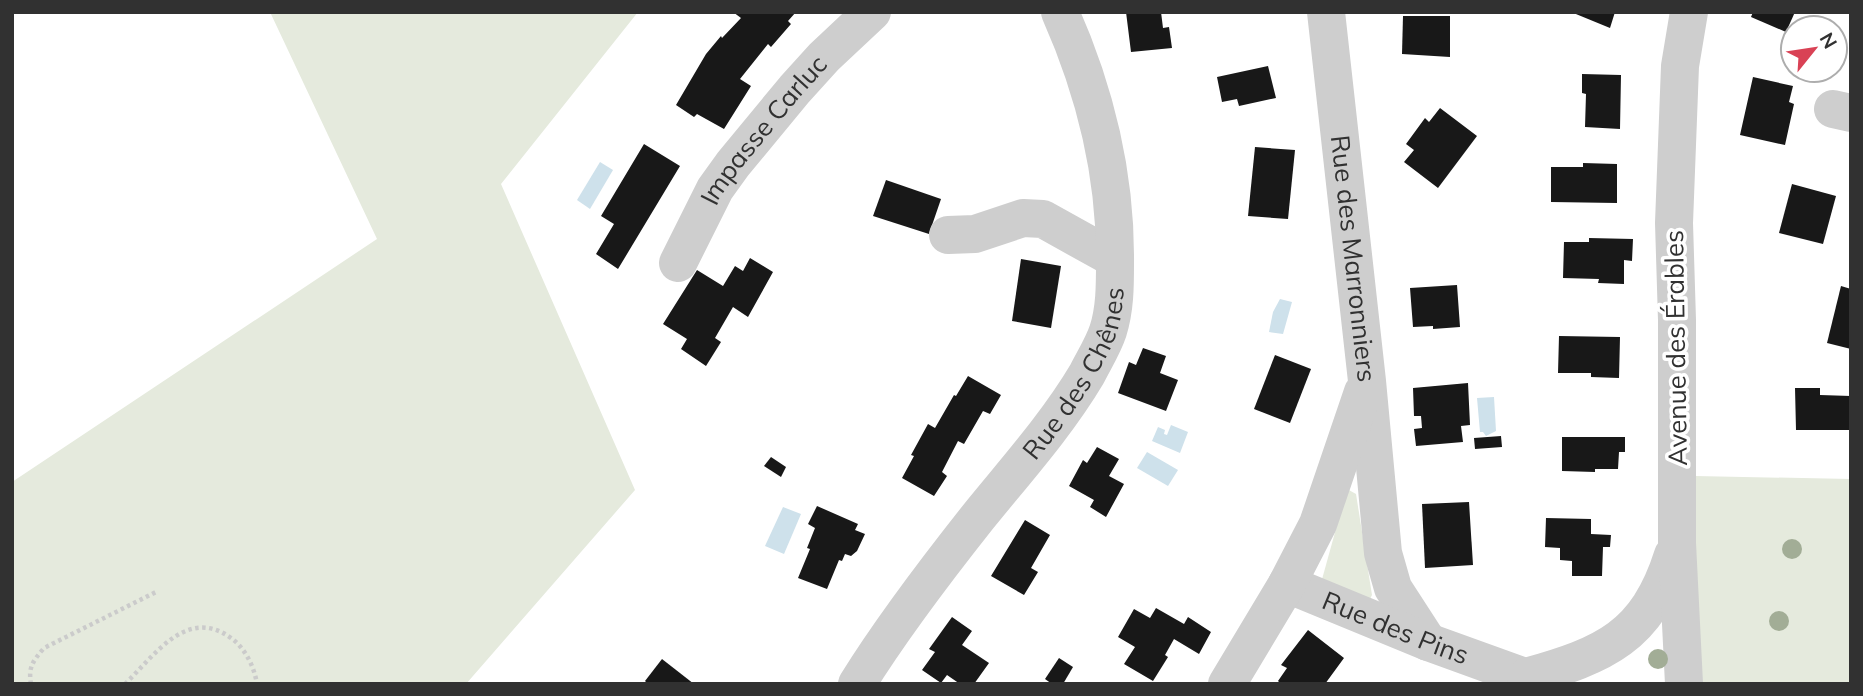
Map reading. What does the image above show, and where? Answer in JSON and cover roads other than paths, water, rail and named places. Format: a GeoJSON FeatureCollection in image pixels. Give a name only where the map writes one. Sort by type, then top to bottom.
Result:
{"type":"FeatureCollection","features":[{"type":"Feature","properties":{"kind":"street","name":"Impasse Carluc"},"geometry":{"type":"LineString","coordinates":[[678,263],[715,189],[733,164],[824,57],[872,12]]}},
{"type":"Feature","properties":{"kind":"street","name":"Rue des Chênes"},"geometry":{"type":"LineString","coordinates":[[857,684],[977,519],[1070,402],[1108,333],[1115,296],[1113,191],[1096,106],[1078,51],[1060,12]]}},
{"type":"Feature","properties":{"kind":"street","name":"Rue des Marronniers"},"geometry":{"type":"LineString","coordinates":[[1227,684],[1287,584],[1318,524],[1367,381],[1326,12]]}},
{"type":"Feature","properties":{"kind":"street","name":"Avenue des Érables"},"geometry":{"type":"LineString","coordinates":[[1685,684],[1677,543],[1674,223],[1680,65],[1689,12]]}},
{"type":"Feature","properties":{"kind":"street"},"geometry":{"type":"LineString","coordinates":[[948,235],[975,234],[1023,218],[1043,219],[1115,259]]}},
{"type":"Feature","properties":{"kind":"street"},"geometry":{"type":"LineString","coordinates":[[1367,381],[1374,470],[1388,575],[1397,596],[1428,642]]}},
{"type":"Feature","properties":{"kind":"street"},"geometry":{"type":"LineString","coordinates":[[1335,470],[1374,470]]}},
{"type":"Feature","properties":{"kind":"street"},"geometry":{"type":"LineString","coordinates":[[1535,680],[1610,645],[1634,627],[1651,607],[1660,590],[1677,543]]}},
{"type":"Feature","properties":{"kind":"street","name":"Rue des Pins"},"geometry":{"type":"LineString","coordinates":[[1287,584],[1428,642],[1535,680]]}},
{"type":"Feature","properties":{"kind":"water"},"geometry":{"type":"Polygon","coordinates":[[[600,162],[613,170],[590,209],[577,200],[600,162]]]}},
{"type":"Feature","properties":{"kind":"water"},"geometry":{"type":"Polygon","coordinates":[[[1280,299],[1292,302],[1283,334],[1269,332],[1273,312],[1280,299]]]}},
{"type":"Feature","properties":{"kind":"water"},"geometry":{"type":"Polygon","coordinates":[[[1494,397],[1496,431],[1486,436],[1480,432],[1477,398],[1494,397]]]}},
{"type":"Feature","properties":{"kind":"water"},"geometry":{"type":"Polygon","coordinates":[[[1171,425],[1188,432],[1180,453],[1152,441],[1158,427],[1165,430],[1164,434],[1167,435],[1171,425]]]}},
{"type":"Feature","properties":{"kind":"water"},"geometry":{"type":"Polygon","coordinates":[[[1147,452],[1178,470],[1168,486],[1137,468],[1147,452]]]}},
{"type":"Feature","properties":{"kind":"water"},"geometry":{"type":"Polygon","coordinates":[[[783,507],[801,514],[784,554],[765,546],[783,507]]]}}]}
